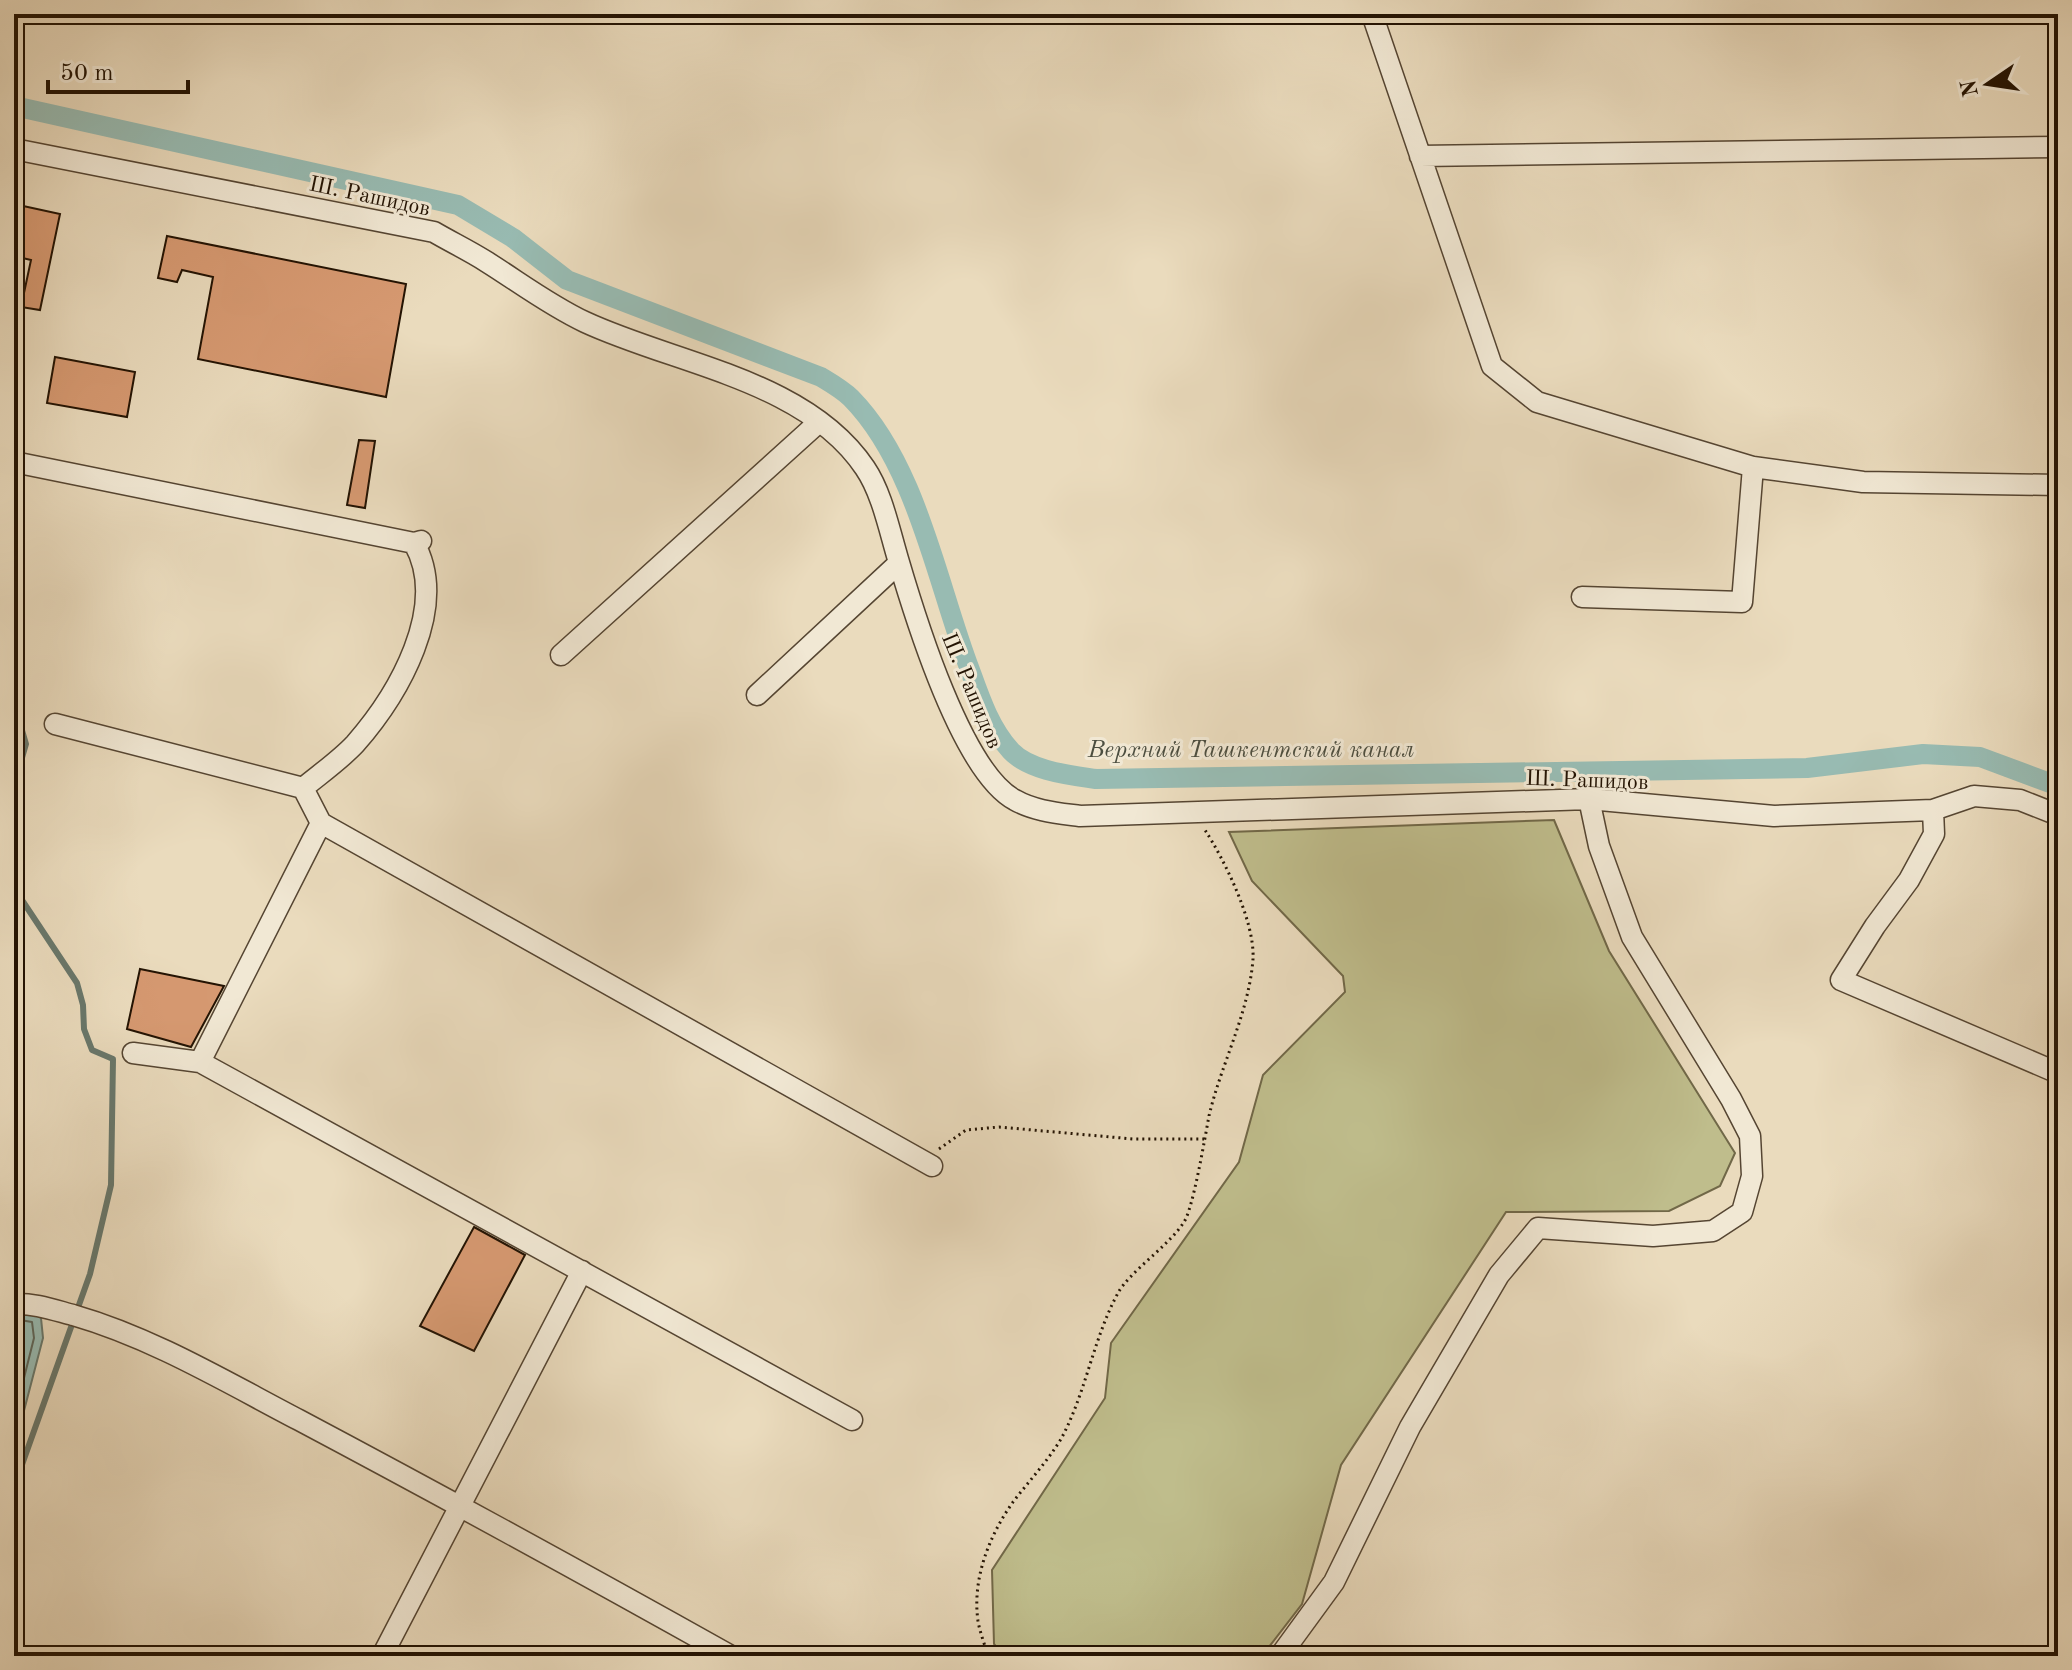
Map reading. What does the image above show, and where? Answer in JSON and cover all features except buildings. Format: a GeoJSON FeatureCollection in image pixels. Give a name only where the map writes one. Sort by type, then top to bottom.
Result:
{"type":"FeatureCollection","features":[{"type":"Feature","properties":{"kind":"street"},"geometry":{"type":"LineString","coordinates":[[1372,14],[1492,366],[1537,402],[1753,467],[1863,482],[2058,485]]}},
{"type":"Feature","properties":{"kind":"street"},"geometry":{"type":"LineString","coordinates":[[1420,156],[2058,147]]}},
{"type":"Feature","properties":{"kind":"street","name":"Ш. Рашидов"},"geometry":{"type":"LineString","coordinates":[[14,149],[434,232],[576,317],[614,336],[754,383],[819,422],[848,444],[867,471],[881,503],[910,601],[947,697],[978,764],[996,786],[1015,801],[1045,811],[1080,816],[1589,799],[1774,816],[1933,810],[1974,796],[2020,800],[2058,815]]}},
{"type":"Feature","properties":{"kind":"street"},"geometry":{"type":"LineString","coordinates":[[561,655],[819,422]]}},
{"type":"Feature","properties":{"kind":"street"},"geometry":{"type":"LineString","coordinates":[[14,462],[418,542],[427,595],[418,642],[407,666],[354,745],[303,788]]}},
{"type":"Feature","properties":{"kind":"street"},"geometry":{"type":"LineString","coordinates":[[1582,597],[1742,602],[1753,467]]}},
{"type":"Feature","properties":{"kind":"street"},"geometry":{"type":"LineString","coordinates":[[757,695],[899,563]]}},
{"type":"Feature","properties":{"kind":"street"},"geometry":{"type":"LineString","coordinates":[[55,724],[303,788],[321,823],[932,1166]]}},
{"type":"Feature","properties":{"kind":"street"},"geometry":{"type":"LineString","coordinates":[[1280,1656],[1334,1582],[1410,1427],[1499,1275],[1538,1228],[1653,1236],[1713,1231],[1742,1212],[1752,1176],[1750,1136],[1731,1099],[1632,937],[1599,846],[1589,799]]}},
{"type":"Feature","properties":{"kind":"street"},"geometry":{"type":"LineString","coordinates":[[1933,810],[1934,834],[1928,846],[1909,880],[1841,980],[2058,1073]]}},
{"type":"Feature","properties":{"kind":"street"},"geometry":{"type":"LineString","coordinates":[[200,1062],[321,823]]}},
{"type":"Feature","properties":{"kind":"street"},"geometry":{"type":"LineString","coordinates":[[133,1053],[200,1062],[852,1420]]}},
{"type":"Feature","properties":{"kind":"street"},"geometry":{"type":"LineString","coordinates":[[382,1656],[582,1271]]}},
{"type":"Feature","properties":{"kind":"street"},"geometry":{"type":"LineString","coordinates":[[14,1304],[57,1310],[99,1322],[186,1361],[460,1505],[731,1656]]}},
{"type":"Feature","properties":{"kind":"path"},"geometry":{"type":"LineString","coordinates":[[988,1656],[978,1621],[978,1579],[990,1542],[1013,1503],[1038,1474],[1066,1428],[1088,1375],[1097,1338],[1120,1289],[1159,1252],[1186,1220],[1217,1081],[1237,1030],[1253,958],[1248,918],[1220,853],[1196,812]]}},
{"type":"Feature","properties":{"kind":"path"},"geometry":{"type":"LineString","coordinates":[[932,1166],[939,1147],[966,1130],[999,1127],[1133,1139],[1204,1139]]}},
{"type":"Feature","properties":{"kind":"shaded area"},"geometry":{"type":"Polygon","coordinates":[[[1554,820],[1609,951],[1735,1153],[1720,1186],[1669,1211],[1506,1212],[1341,1465],[1302,1604],[1262,1656],[1004,1656],[994,1644],[992,1570],[1105,1398],[1111,1343],[1239,1162],[1263,1075],[1345,992],[1343,976],[1252,881],[1229,832],[1554,820]]]}},
{"type":"Feature","properties":{"kind":"water"},"geometry":{"type":"Polygon","coordinates":[[[14,1311],[30,1311],[41,1318],[43,1338],[14,1449],[14,1311]]]}},
{"type":"Feature","properties":{"kind":"waterway","name":"Верхний Ташкентский канал"},"geometry":{"type":"LineString","coordinates":[[14,106],[458,205],[513,238],[567,280],[833,384],[851,398],[874,425],[909,491],[991,723],[1011,751],[1039,768],[1096,779],[1807,768],[1923,754],[1980,757],[2058,786]]}},
{"type":"Feature","properties":{"kind":"waterway"},"geometry":{"type":"LineString","coordinates":[[14,703],[26,744],[14,785]]}},
{"type":"Feature","properties":{"kind":"waterway"},"geometry":{"type":"LineString","coordinates":[[14,888],[77,983],[83,1005],[84,1029],[92,1050],[113,1059],[111,1185],[90,1274],[14,1487]]}}]}
